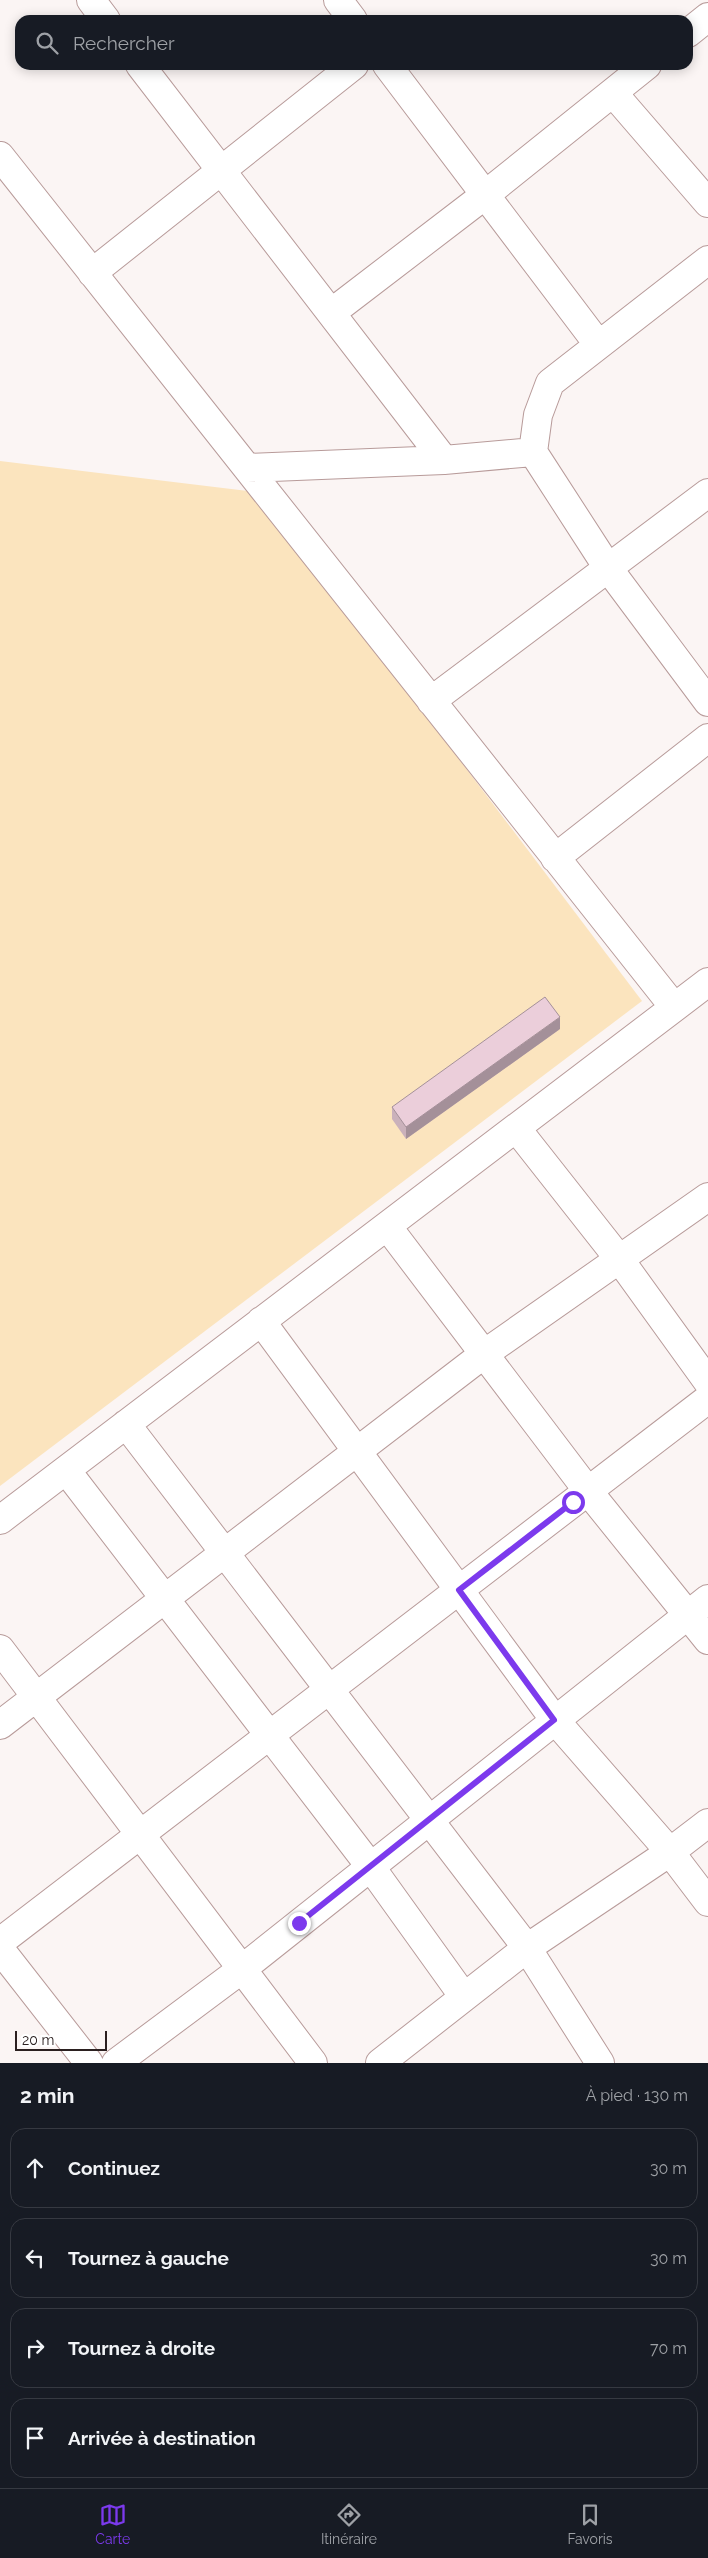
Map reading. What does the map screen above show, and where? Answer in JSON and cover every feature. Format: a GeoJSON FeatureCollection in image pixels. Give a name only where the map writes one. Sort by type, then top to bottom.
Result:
{"type":"FeatureCollection","features":[{"type":"Feature","properties":{"kind":"street"},"geometry":{"type":"LineString","coordinates":[[91,0],[102,15]]}},
{"type":"Feature","properties":{"kind":"street"},"geometry":{"type":"LineString","coordinates":[[338,0],[349,15]]}},
{"type":"Feature","properties":{"kind":"street"},"geometry":{"type":"LineString","coordinates":[[693,29],[708,17]]}},
{"type":"Feature","properties":{"kind":"street"},"geometry":{"type":"LineString","coordinates":[[144,70],[444,460]]}},
{"type":"Feature","properties":{"kind":"street"},"geometry":{"type":"LineString","coordinates":[[92,273],[348,70]]}},
{"type":"Feature","properties":{"kind":"street"},"geometry":{"type":"LineString","coordinates":[[391,70],[598,344]]}},
{"type":"Feature","properties":{"kind":"street"},"geometry":{"type":"LineString","coordinates":[[331,313],[485,195],[642,70]]}},
{"type":"Feature","properties":{"kind":"street"},"geometry":{"type":"LineString","coordinates":[[613,93],[708,203]]}},
{"type":"Feature","properties":{"kind":"street"},"geometry":{"type":"LineString","coordinates":[[0,156],[674,1007]]}},
{"type":"Feature","properties":{"kind":"street"},"geometry":{"type":"LineString","coordinates":[[708,260],[550,383],[538,414],[534,452],[608,568],[708,702]]}},
{"type":"Feature","properties":{"kind":"street"},"geometry":{"type":"LineString","coordinates":[[247,468],[444,460],[534,452]]}},
{"type":"Feature","properties":{"kind":"street"},"geometry":{"type":"LineString","coordinates":[[431,702],[708,493]]}},
{"type":"Feature","properties":{"kind":"street"},"geometry":{"type":"LineString","coordinates":[[555,858],[708,738]]}},
{"type":"Feature","properties":{"kind":"street"},"geometry":{"type":"LineString","coordinates":[[0,1520],[708,982]]}},
{"type":"Feature","properties":{"kind":"street"},"geometry":{"type":"LineString","coordinates":[[516,1128],[620,1260],[708,1382]]}},
{"type":"Feature","properties":{"kind":"street"},"geometry":{"type":"LineString","coordinates":[[0,1725],[484,1354],[708,1197]]}},
{"type":"Feature","properties":{"kind":"street"},"geometry":{"type":"LineString","coordinates":[[387,1226],[588,1491],[698,1607],[708,1640]]}},
{"type":"Feature","properties":{"kind":"street"},"geometry":{"type":"LineString","coordinates":[[261,1322],[554,1720],[670,1852],[708,1902]]}},
{"type":"Feature","properties":{"kind":"street"},"geometry":{"type":"LineString","coordinates":[[0,1942],[708,1398]]}},
{"type":"Feature","properties":{"kind":"street"},"geometry":{"type":"LineString","coordinates":[[126,1424],[526,1948],[600,2063]]}},
{"type":"Feature","properties":{"kind":"street"},"geometry":{"type":"LineString","coordinates":[[66,1470],[370,1866],[464,1997]]}},
{"type":"Feature","properties":{"kind":"street"},"geometry":{"type":"LineString","coordinates":[[116,2063],[242,1969],[698,1607]]}},
{"type":"Feature","properties":{"kind":"street"},"geometry":{"type":"LineString","coordinates":[[0,1649],[313,2063]]}},
{"type":"Feature","properties":{"kind":"street"},"geometry":{"type":"LineString","coordinates":[[380,2063],[526,1948],[670,1852],[708,1823]]}},
{"type":"Feature","properties":{"kind":"street"},"geometry":{"type":"LineString","coordinates":[[0,1949],[89,2063]]}},
{"type":"Feature","properties":{"kind":"shaded area"},"geometry":{"type":"Polygon","coordinates":[[[0,461],[257,492],[642,1001],[0,1486],[0,461]]]}},
{"type":"Feature","properties":{"kind":"building"},"geometry":{"type":"Polygon","coordinates":[[[545,997],[560,1017],[406,1127],[392,1107],[545,997]]]}},
{"type":"Feature","properties":{"kind":"route"},"geometry":{"type":"LineString","coordinates":[[299,1923],[554,1720],[459,1590],[573,1502]]}}]}
